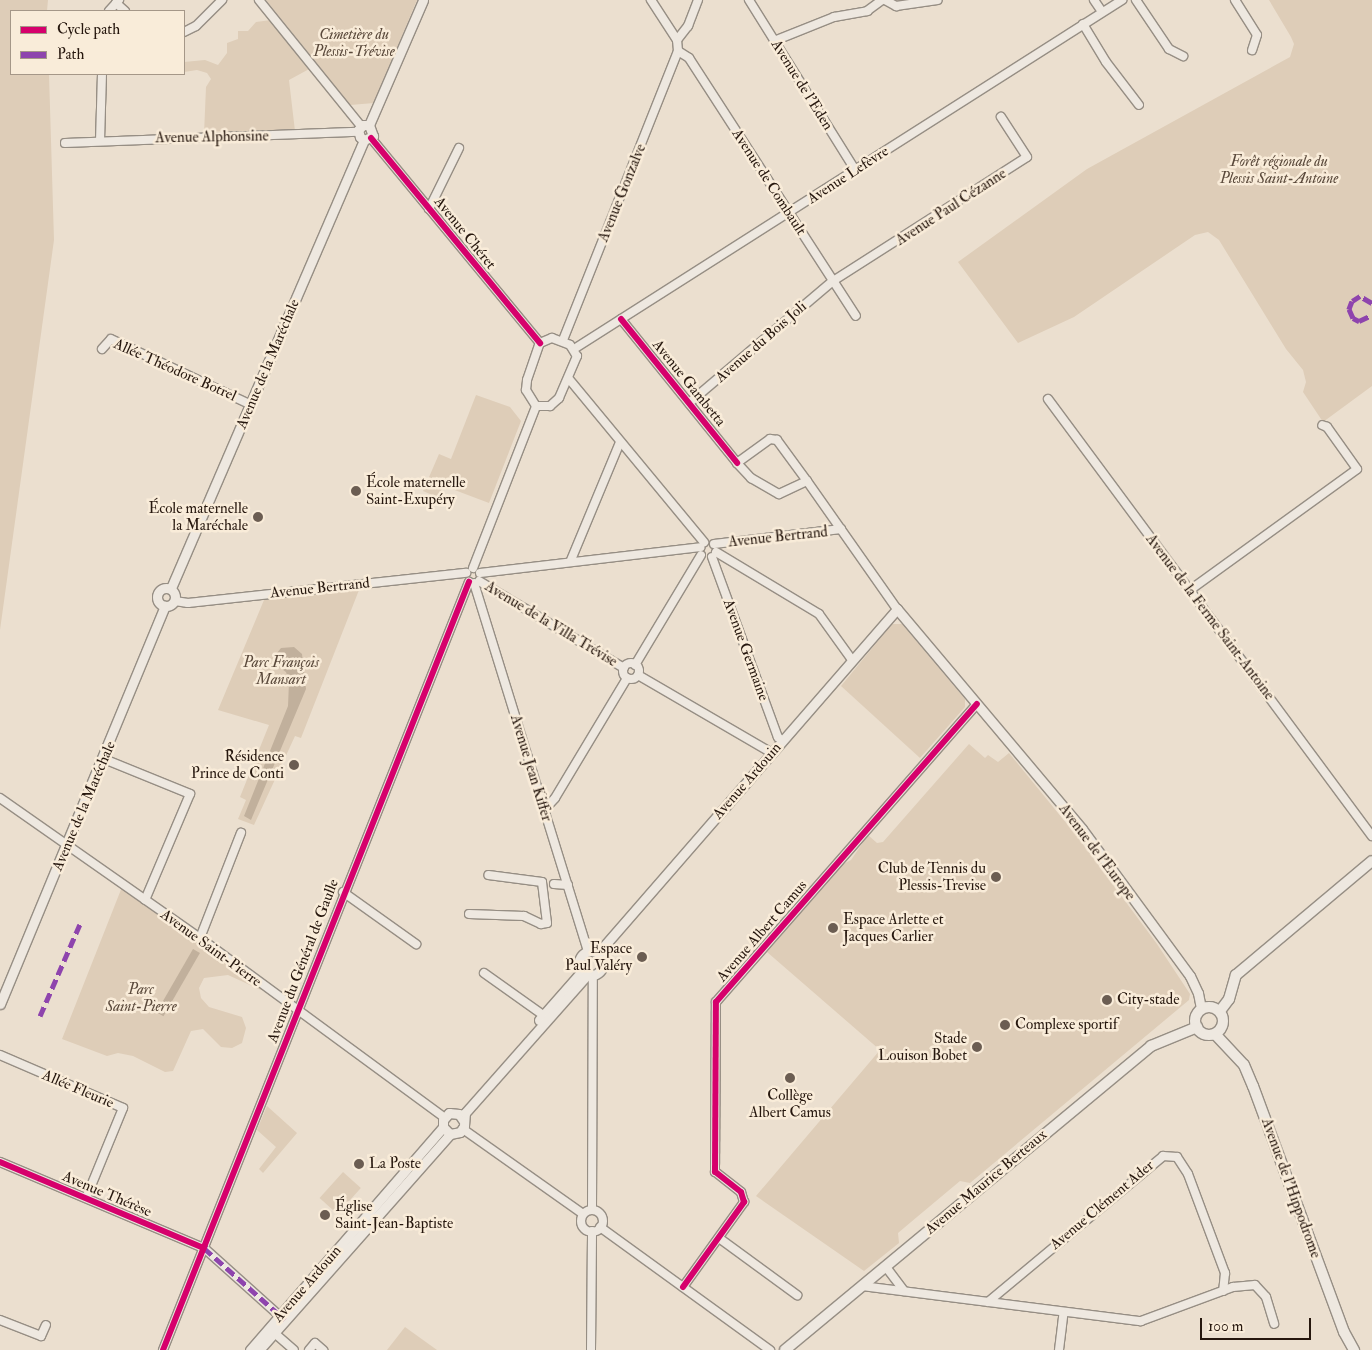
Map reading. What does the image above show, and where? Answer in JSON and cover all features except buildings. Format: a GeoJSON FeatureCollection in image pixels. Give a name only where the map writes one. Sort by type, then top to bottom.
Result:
{"type":"FeatureCollection","features":[{"type":"Feature","properties":{"kind":"main road"},"geometry":{"type":"LineString","coordinates":[[1220,1011],[1229,999],[1236,975],[1372,861]]}},
{"type":"Feature","properties":{"kind":"main road"},"geometry":{"type":"LineString","coordinates":[[1213,1007],[1220,1011],[1223,1024],[1215,1034],[1207,1035],[1197,1027],[1196,1016],[1201,1009],[1213,1007]]}},
{"type":"Feature","properties":{"kind":"main road","name":"Avenue Maurice Berteaux"},"geometry":{"type":"LineString","coordinates":[[785,1350],[1151,1046],[1197,1027]]}},
{"type":"Feature","properties":{"kind":"main road","name":"Avenue de l'Hippodrome"},"geometry":{"type":"LineString","coordinates":[[1215,1034],[1244,1065],[1254,1086],[1344,1332],[1354,1350]]}},
{"type":"Feature","properties":{"kind":"street"},"geometry":{"type":"LineString","coordinates":[[185,32],[196,26],[222,0]]}},
{"type":"Feature","properties":{"kind":"street"},"geometry":{"type":"LineString","coordinates":[[259,0],[363,128],[368,139]]}},
{"type":"Feature","properties":{"kind":"street"},"geometry":{"type":"LineString","coordinates":[[363,128],[423,0]]}},
{"type":"Feature","properties":{"kind":"street","name":"Avenue de Combault"},"geometry":{"type":"LineString","coordinates":[[651,0],[678,46],[689,58],[856,316]]}},
{"type":"Feature","properties":{"kind":"street","name":"Avenue Gonzalve"},"geometry":{"type":"LineString","coordinates":[[563,340],[678,46],[698,0]]}},
{"type":"Feature","properties":{"kind":"street","name":"Avenue de l'Eden"},"geometry":{"type":"LineString","coordinates":[[749,0],[856,171]]}},
{"type":"Feature","properties":{"kind":"street"},"geometry":{"type":"LineString","coordinates":[[774,41],[834,18],[867,11],[883,0],[896,6],[938,0]]}},
{"type":"Feature","properties":{"kind":"street"},"geometry":{"type":"LineString","coordinates":[[1094,0],[1102,12]]}},
{"type":"Feature","properties":{"kind":"street","name":"Avenue Lefèvre"},"geometry":{"type":"LineString","coordinates":[[574,349],[1122,0]]}},
{"type":"Feature","properties":{"kind":"street"},"geometry":{"type":"LineString","coordinates":[[1136,0],[1169,49],[1182,56]]}},
{"type":"Feature","properties":{"kind":"street"},"geometry":{"type":"LineString","coordinates":[[1235,0],[1257,35],[1252,50]]}},
{"type":"Feature","properties":{"kind":"street"},"geometry":{"type":"LineString","coordinates":[[1083,24],[1106,62],[1139,105]]}},
{"type":"Feature","properties":{"kind":"street"},"geometry":{"type":"LineString","coordinates":[[100,141],[102,75]]}},
{"type":"Feature","properties":{"kind":"street","name":"Avenue Paul Cézanne"},"geometry":{"type":"LineString","coordinates":[[832,281],[1027,157],[1001,117]]}},
{"type":"Feature","properties":{"kind":"street"},"geometry":{"type":"LineString","coordinates":[[363,128],[373,131],[368,139]]}},
{"type":"Feature","properties":{"kind":"street","name":"Avenue Alphonsine"},"geometry":{"type":"LineString","coordinates":[[65,143],[363,128]]}},
{"type":"Feature","properties":{"kind":"street","name":"Avenue Chéret"},"geometry":{"type":"LineString","coordinates":[[368,139],[429,209],[540,343]]}},
{"type":"Feature","properties":{"kind":"street","name":"Avenue de la Maréchale"},"geometry":{"type":"LineString","coordinates":[[171,588],[368,139]]}},
{"type":"Feature","properties":{"kind":"street"},"geometry":{"type":"LineString","coordinates":[[429,209],[459,148]]}},
{"type":"Feature","properties":{"kind":"street","name":"Avenue du Bois Joli"},"geometry":{"type":"LineString","coordinates":[[689,404],[832,281]]}},
{"type":"Feature","properties":{"kind":"street","name":"Avenue Gambetta"},"geometry":{"type":"LineString","coordinates":[[621,319],[751,478],[779,494],[807,482]]}},
{"type":"Feature","properties":{"kind":"street"},"geometry":{"type":"LineString","coordinates":[[552,338],[563,340],[574,349],[577,356],[569,379],[562,394],[550,406],[536,406],[526,390],[526,380],[540,343],[552,338]]}},
{"type":"Feature","properties":{"kind":"street","name":"Allée Théodore Botrel"},"geometry":{"type":"LineString","coordinates":[[102,349],[112,339],[251,405]]}},
{"type":"Feature","properties":{"kind":"street"},"geometry":{"type":"LineString","coordinates":[[569,379],[702,544],[819,614],[852,660]]}},
{"type":"Feature","properties":{"kind":"street","name":"Avenue de la Ferme Saint-Antoine"},"geometry":{"type":"LineString","coordinates":[[1048,398],[1372,836]]}},
{"type":"Feature","properties":{"kind":"street"},"geometry":{"type":"LineString","coordinates":[[466,574],[473,568],[536,406]]}},
{"type":"Feature","properties":{"kind":"street"},"geometry":{"type":"LineString","coordinates":[[1190,590],[1357,469],[1328,427],[1322,425]]}},
{"type":"Feature","properties":{"kind":"street"},"geometry":{"type":"LineString","coordinates":[[737,462],[770,439],[777,440],[897,609]]}},
{"type":"Feature","properties":{"kind":"street"},"geometry":{"type":"LineString","coordinates":[[571,560],[620,442]]}},
{"type":"Feature","properties":{"kind":"street","name":"Avenue Bertrand"},"geometry":{"type":"LineString","coordinates":[[714,551],[841,529]]}},
{"type":"Feature","properties":{"kind":"street"},"geometry":{"type":"LineString","coordinates":[[627,678],[624,668],[635,665],[702,555],[702,544]]}},
{"type":"Feature","properties":{"kind":"street"},"geometry":{"type":"LineString","coordinates":[[475,580],[571,560],[702,544]]}},
{"type":"Feature","properties":{"kind":"street"},"geometry":{"type":"LineString","coordinates":[[702,555],[714,551]]}},
{"type":"Feature","properties":{"kind":"street","name":"Avenue Germaine"},"geometry":{"type":"LineString","coordinates":[[714,551],[778,737],[782,741]]}},
{"type":"Feature","properties":{"kind":"street","name":"Avenue de la Villa Trévise"},"geometry":{"type":"LineString","coordinates":[[473,568],[475,580],[624,668]]}},
{"type":"Feature","properties":{"kind":"street","name":"Avenue Bertrand"},"geometry":{"type":"LineString","coordinates":[[175,601],[188,603],[466,574]]}},
{"type":"Feature","properties":{"kind":"street","name":"Avenue Jean Kiffer"},"geometry":{"type":"LineString","coordinates":[[466,574],[475,580],[588,952]]}},
{"type":"Feature","properties":{"kind":"street","name":"Avenue du Général de Gaulle"},"geometry":{"type":"LineString","coordinates":[[162,1350],[204,1248],[343,892],[475,580]]}},
{"type":"Feature","properties":{"kind":"street"},"geometry":{"type":"LineString","coordinates":[[163,588],[171,588],[176,596],[175,601],[165,606],[159,602],[157,594],[163,588]]}},
{"type":"Feature","properties":{"kind":"street","name":"Avenue de la Maréchale"},"geometry":{"type":"LineString","coordinates":[[0,1004],[104,759],[165,606]]}},
{"type":"Feature","properties":{"kind":"street","name":"Avenue Ardouin"},"geometry":{"type":"LineString","coordinates":[[598,953],[897,609]]}},
{"type":"Feature","properties":{"kind":"street","name":"Avenue de l'Europe"},"geometry":{"type":"LineString","coordinates":[[897,609],[1082,829],[1190,976],[1198,993],[1201,1009]]}},
{"type":"Feature","properties":{"kind":"street"},"geometry":{"type":"LineString","coordinates":[[635,665],[638,675],[772,753]]}},
{"type":"Feature","properties":{"kind":"street"},"geometry":{"type":"LineString","coordinates":[[544,810],[555,798],[627,678],[638,675]]}},
{"type":"Feature","properties":{"kind":"street","name":"Avenue Albert Camus"},"geometry":{"type":"LineString","coordinates":[[682,1287],[744,1202],[741,1192],[716,1172],[716,1002],[977,704]]}},
{"type":"Feature","properties":{"kind":"street"},"geometry":{"type":"LineString","coordinates":[[104,759],[190,794],[145,900]]}},
{"type":"Feature","properties":{"kind":"street","name":"Avenue Saint-Pierre"},"geometry":{"type":"LineString","coordinates":[[0,798],[200,938],[444,1117]]}},
{"type":"Feature","properties":{"kind":"street"},"geometry":{"type":"LineString","coordinates":[[200,938],[240,833]]}},
{"type":"Feature","properties":{"kind":"street"},"geometry":{"type":"LineString","coordinates":[[469,914],[524,916],[541,924],[547,923],[542,882],[488,875]]}},
{"type":"Feature","properties":{"kind":"street"},"geometry":{"type":"LineString","coordinates":[[554,884],[568,885]]}},
{"type":"Feature","properties":{"kind":"street"},"geometry":{"type":"LineString","coordinates":[[343,892],[416,944]]}},
{"type":"Feature","properties":{"kind":"street"},"geometry":{"type":"LineString","coordinates":[[583,1214],[463,1129],[446,1130],[444,1117],[456,1113],[544,1015],[587,974],[603,966],[598,953],[588,952],[580,960],[587,974],[592,1210]]}},
{"type":"Feature","properties":{"kind":"street"},"geometry":{"type":"LineString","coordinates":[[484,973],[544,1015]]}},
{"type":"Feature","properties":{"kind":"street"},"geometry":{"type":"LineString","coordinates":[[463,1129],[465,1113],[587,974]]}},
{"type":"Feature","properties":{"kind":"street","name":"Allée Fleurie"},"geometry":{"type":"LineString","coordinates":[[0,1055],[123,1108],[86,1198]]}},
{"type":"Feature","properties":{"kind":"street"},"geometry":{"type":"LineString","coordinates":[[456,1113],[464,1120]]}},
{"type":"Feature","properties":{"kind":"street","name":"Avenue Ardouin"},"geometry":{"type":"LineString","coordinates":[[250,1350],[282,1318],[446,1130]]}},
{"type":"Feature","properties":{"kind":"street","name":"Avenue Clément Ader"},"geometry":{"type":"LineString","coordinates":[[988,1302],[1163,1156],[1177,1157],[1188,1174],[1225,1273],[1223,1291]]}},
{"type":"Feature","properties":{"kind":"street","name":"Avenue Thérèse"},"geometry":{"type":"LineString","coordinates":[[0,1162],[204,1248],[282,1318]]}},
{"type":"Feature","properties":{"kind":"street"},"geometry":{"type":"LineString","coordinates":[[583,1214],[592,1210]]}},
{"type":"Feature","properties":{"kind":"street"},"geometry":{"type":"LineString","coordinates":[[592,1210],[602,1216],[600,1227]]}},
{"type":"Feature","properties":{"kind":"street"},"geometry":{"type":"LineString","coordinates":[[583,1214],[583,1226],[592,1231]]}},
{"type":"Feature","properties":{"kind":"street"},"geometry":{"type":"LineString","coordinates":[[592,1231],[600,1227]]}},
{"type":"Feature","properties":{"kind":"street"},"geometry":{"type":"LineString","coordinates":[[600,1227],[770,1350]]}},
{"type":"Feature","properties":{"kind":"street"},"geometry":{"type":"LineString","coordinates":[[591,1350],[592,1231]]}},
{"type":"Feature","properties":{"kind":"street"},"geometry":{"type":"LineString","coordinates":[[719,1238],[797,1295]]}},
{"type":"Feature","properties":{"kind":"street"},"geometry":{"type":"LineString","coordinates":[[886,1267],[904,1291]]}},
{"type":"Feature","properties":{"kind":"street"},"geometry":{"type":"LineString","coordinates":[[862,1286],[1148,1321],[1223,1291],[1255,1285],[1266,1297],[1274,1324]]}},
{"type":"Feature","properties":{"kind":"street"},"geometry":{"type":"LineString","coordinates":[[1059,1350],[1064,1312]]}},
{"type":"Feature","properties":{"kind":"street"},"geometry":{"type":"LineString","coordinates":[[0,1320],[40,1336],[46,1325]]}},
{"type":"Feature","properties":{"kind":"street"},"geometry":{"type":"LineString","coordinates":[[271,1330],[294,1350]]}},
{"type":"Feature","properties":{"kind":"street","name":"Avenue Ardouin"},"geometry":{"type":"LineString","coordinates":[[259,1350],[271,1330]]}},
{"type":"Feature","properties":{"kind":"street"},"geometry":{"type":"LineString","coordinates":[[309,1350],[315,1343],[323,1350]]}},
{"type":"Feature","properties":{"kind":"green space"},"geometry":{"type":"Polygon","coordinates":[[[0,0],[48,0],[47,10],[10,10],[10,75],[49,75],[54,240],[0,630],[0,0]]]}},
{"type":"Feature","properties":{"kind":"green space","name":"Cimetière du Plessis-Trévise"},"geometry":{"type":"Polygon","coordinates":[[[266,0],[417,0],[374,103],[350,105],[266,0]]]}},
{"type":"Feature","properties":{"kind":"green space","name":"Forêt régionale du Plessis Saint-Antoine"},"geometry":{"type":"Polygon","coordinates":[[[1269,0],[1372,0],[1372,386],[1323,422],[1303,392],[1306,382],[1303,370],[1286,349],[1219,240],[1208,232],[1195,235],[1074,317],[1018,343],[958,262],[1087,169],[1290,57],[1294,44],[1269,0]]]}},
{"type":"Feature","properties":{"kind":"green space"},"geometry":{"type":"Polygon","coordinates":[[[271,20],[311,68],[289,80],[295,131],[204,134],[206,87],[211,79],[207,73],[197,70],[185,72],[185,62],[205,60],[218,65],[227,53],[227,43],[238,39],[238,31],[248,31],[256,22],[271,20]]]}},
{"type":"Feature","properties":{"kind":"green space"},"geometry":{"type":"Polygon","coordinates":[[[476,395],[510,407],[521,421],[489,503],[444,486],[437,497],[423,491],[439,454],[451,459],[476,395]]]}},
{"type":"Feature","properties":{"kind":"green space","name":"Parc François Mansart"},"geometry":{"type":"Polygon","coordinates":[[[359,590],[301,738],[295,736],[254,825],[238,819],[246,800],[240,797],[269,725],[218,710],[264,600],[359,590]]]}},
{"type":"Feature","properties":{"kind":"green space"},"geometry":{"type":"Polygon","coordinates":[[[892,624],[902,624],[965,699],[965,707],[920,758],[841,686],[892,624]]]}},
{"type":"Feature","properties":{"kind":"green space","name":"Complexe sportif"},"geometry":{"type":"Polygon","coordinates":[[[969,744],[985,758],[988,755],[998,762],[1009,753],[1076,835],[1157,944],[1190,994],[1189,1000],[970,1183],[960,1181],[898,1233],[899,1243],[864,1271],[756,1196],[880,1050],[767,952],[843,864],[851,860],[868,835],[877,843],[883,842],[969,744]]]}},
{"type":"Feature","properties":{"kind":"green space","name":"Parc Saint-Pierre"},"geometry":{"type":"Polygon","coordinates":[[[122,887],[263,986],[261,990],[228,975],[204,978],[199,988],[201,998],[209,1007],[242,1017],[246,1028],[242,1043],[232,1048],[221,1047],[203,1029],[191,1031],[173,1071],[165,1072],[133,1056],[118,1053],[107,1056],[62,1039],[122,887]]]}},
{"type":"Feature","properties":{"kind":"green space"},"geometry":{"type":"Polygon","coordinates":[[[267,1106],[297,1133],[263,1173],[259,1169],[276,1147],[257,1130],[267,1106]]]}},
{"type":"Feature","properties":{"kind":"green space"},"geometry":{"type":"Polygon","coordinates":[[[343,1172],[361,1188],[337,1214],[320,1198],[343,1172]]]}},
{"type":"Feature","properties":{"kind":"green space"},"geometry":{"type":"Polygon","coordinates":[[[405,1327],[437,1350],[387,1350],[405,1327]]]}},
{"type":"Feature","properties":{"kind":"shaded area"},"geometry":{"type":"Polygon","coordinates":[[[294,647],[302,654],[306,689],[251,820],[244,816],[288,706],[289,682],[286,672],[276,665],[277,653],[281,648],[294,647]]]}},
{"type":"Feature","properties":{"kind":"shaded area"},"geometry":{"type":"Polygon","coordinates":[[[193,949],[200,953],[163,1016],[156,1012],[193,949]]]}},
{"type":"Feature","properties":{"kind":"marked path"},"geometry":{"type":"LineString","coordinates":[[1372,303],[1360,296],[1352,301],[1349,309],[1353,318],[1359,321],[1372,315]]}},
{"type":"Feature","properties":{"kind":"marked path"},"geometry":{"type":"LineString","coordinates":[[40,1016],[80,924]]}},
{"type":"Feature","properties":{"kind":"marked path"},"geometry":{"type":"LineString","coordinates":[[206,1244],[204,1248],[285,1320]]}},
{"type":"Feature","properties":{"kind":"cycle path"},"geometry":{"type":"LineString","coordinates":[[371,138],[540,343]]}},
{"type":"Feature","properties":{"kind":"cycle path"},"geometry":{"type":"LineString","coordinates":[[621,319],[737,463]]}},
{"type":"Feature","properties":{"kind":"cycle path"},"geometry":{"type":"LineString","coordinates":[[163,1350],[469,582]]}},
{"type":"Feature","properties":{"kind":"cycle path"},"geometry":{"type":"LineString","coordinates":[[683,1287],[744,1202],[741,1192],[715,1172],[716,1002],[977,704]]}},
{"type":"Feature","properties":{"kind":"cycle path"},"geometry":{"type":"LineString","coordinates":[[0,1162],[204,1248]]}},
{"type":"Feature","properties":{"kind":"place","name":"École maternelle Saint-Exupéry"},"geometry":{"type":"Point","coordinates":[356,491]}},
{"type":"Feature","properties":{"kind":"place","name":"École maternelle la Maréchale"},"geometry":{"type":"Point","coordinates":[258,517]}},
{"type":"Feature","properties":{"kind":"place","name":"Résidence Prince de Conti"},"geometry":{"type":"Point","coordinates":[294,765]}},
{"type":"Feature","properties":{"kind":"place","name":"Club de Tennis du Plessis-Trevise"},"geometry":{"type":"Point","coordinates":[996,877]}},
{"type":"Feature","properties":{"kind":"place","name":"Espace Arlette et Jacques Carlier"},"geometry":{"type":"Point","coordinates":[833,928]}},
{"type":"Feature","properties":{"kind":"place","name":"Espace Paul Valéry"},"geometry":{"type":"Point","coordinates":[642,957]}},
{"type":"Feature","properties":{"kind":"place","name":"City-stade"},"geometry":{"type":"Point","coordinates":[1107,1000]}},
{"type":"Feature","properties":{"kind":"place","name":"Complexe sportif"},"geometry":{"type":"Point","coordinates":[1005,1025]}},
{"type":"Feature","properties":{"kind":"place","name":"Stade Louison Bobet"},"geometry":{"type":"Point","coordinates":[977,1047]}},
{"type":"Feature","properties":{"kind":"place","name":"Collège Albert Camus"},"geometry":{"type":"Point","coordinates":[790,1078]}},
{"type":"Feature","properties":{"kind":"place","name":"La Poste"},"geometry":{"type":"Point","coordinates":[359,1164]}},
{"type":"Feature","properties":{"kind":"place","name":"Église Saint-Jean-Baptiste"},"geometry":{"type":"Point","coordinates":[325,1215]}}]}
